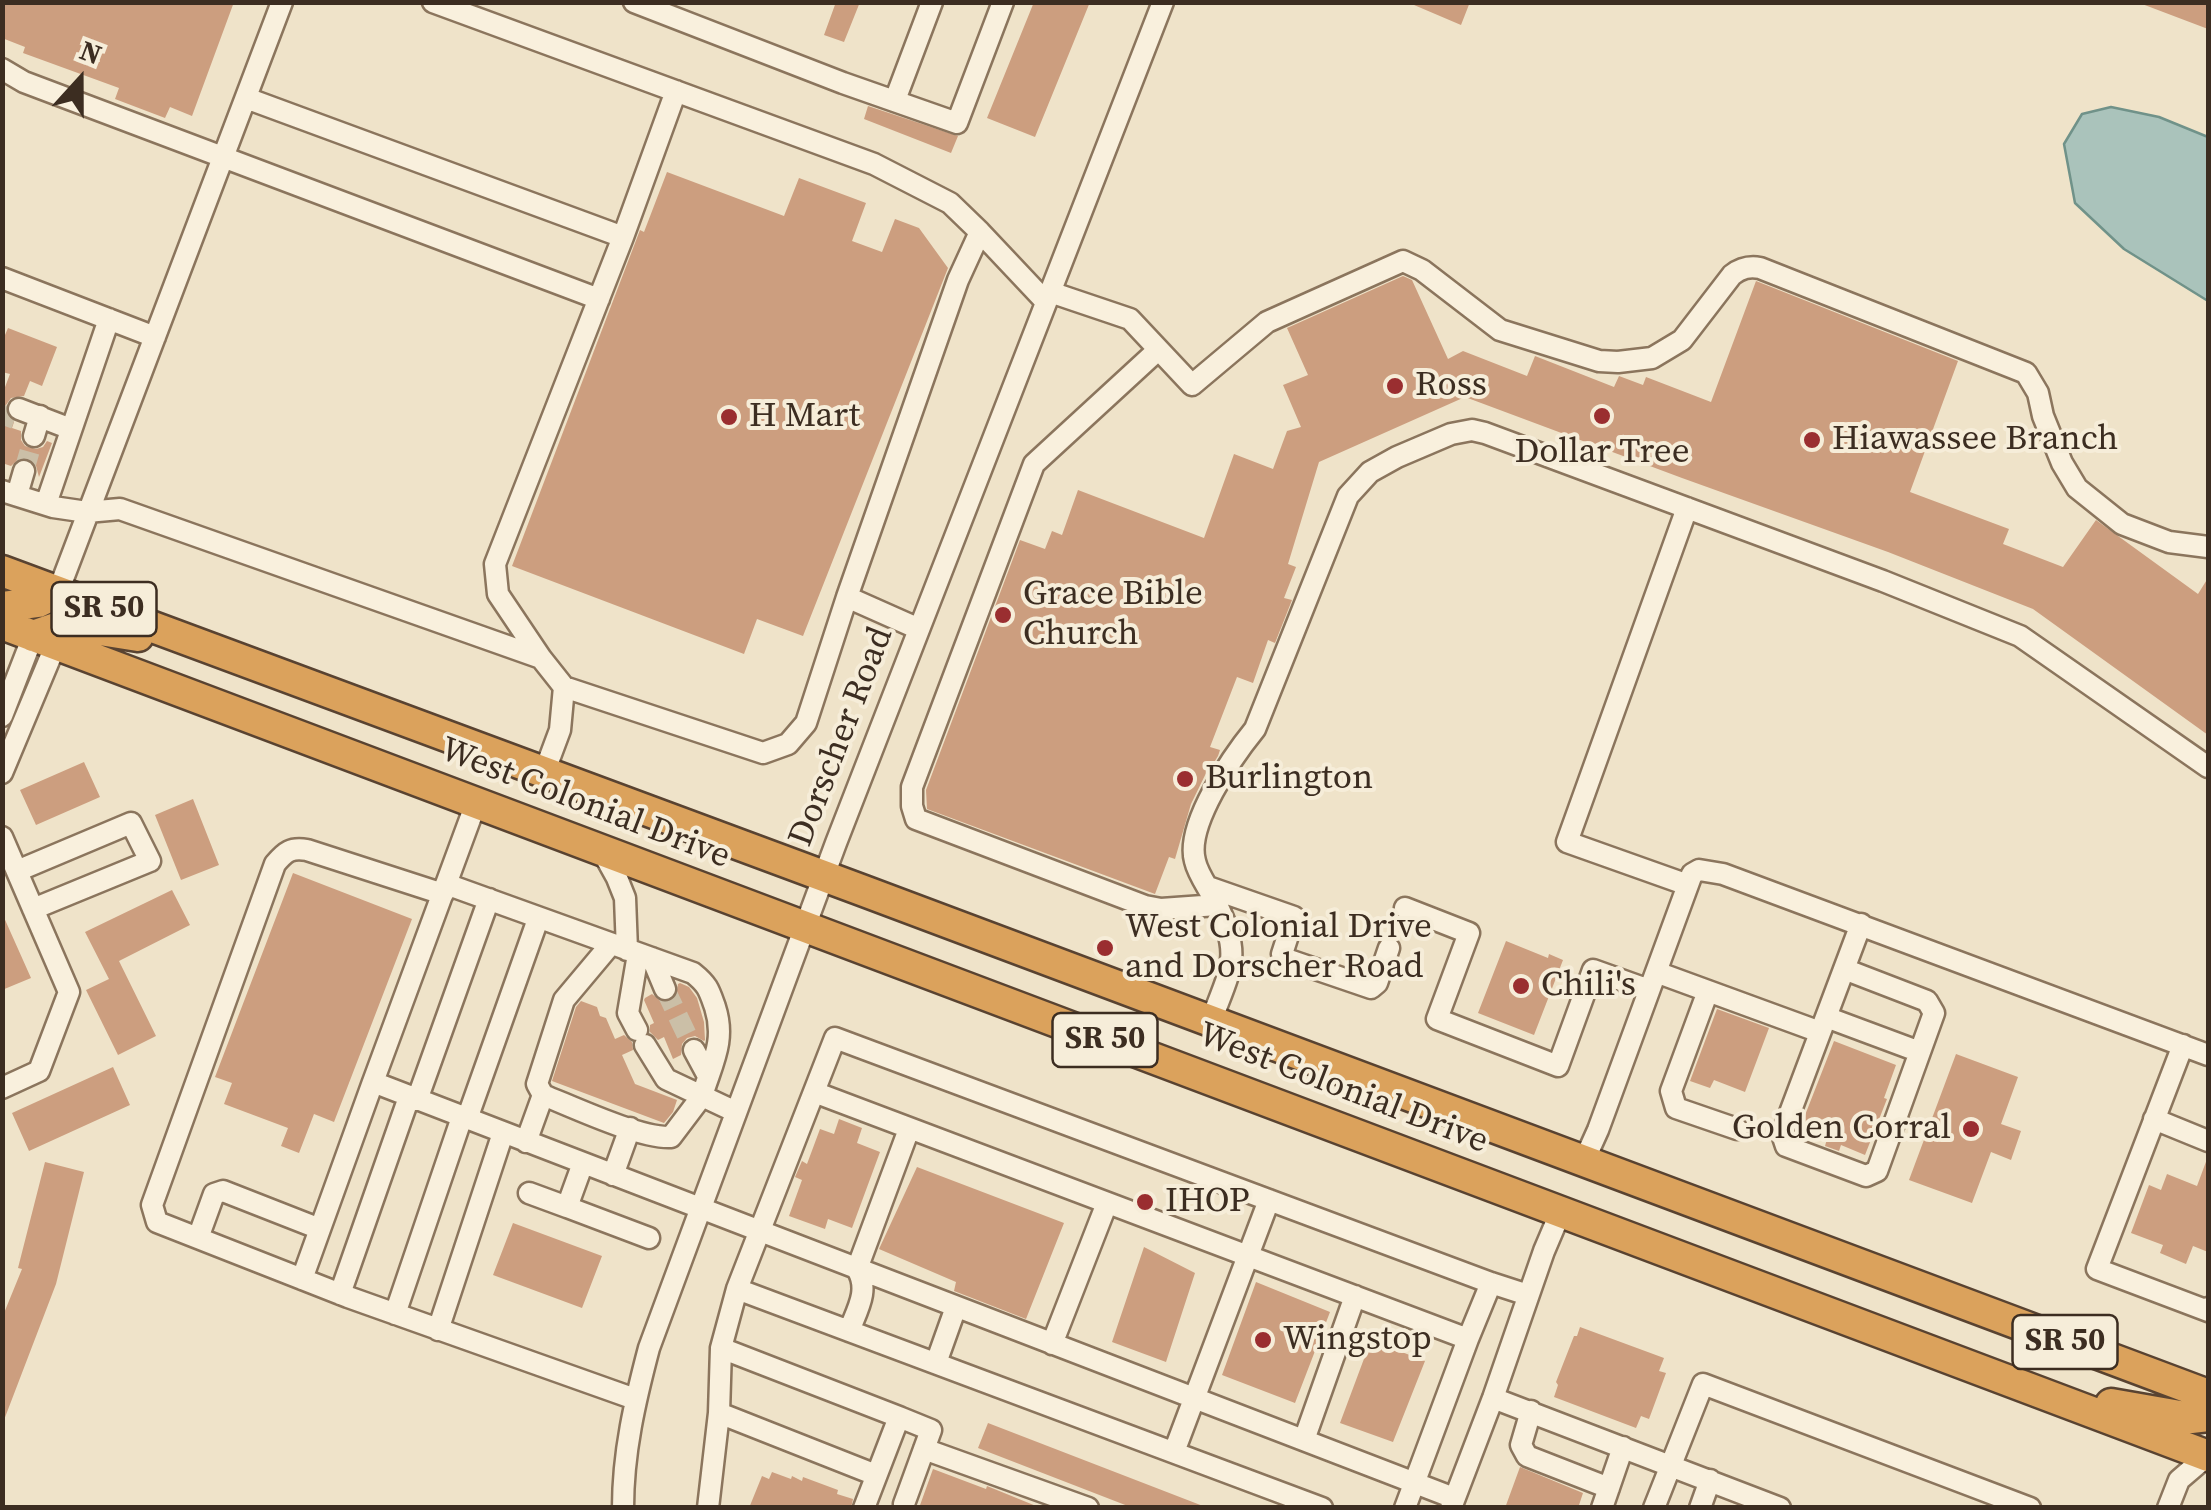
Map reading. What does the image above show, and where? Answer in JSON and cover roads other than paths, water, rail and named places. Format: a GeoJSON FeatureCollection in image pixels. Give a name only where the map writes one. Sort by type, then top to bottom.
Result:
{"type":"FeatureCollection","features":[{"type":"Feature","properties":{"kind":"highway","name":"West Colonial Drive"},"geometry":{"type":"LineString","coordinates":[[2,571],[2208,1396]]}},
{"type":"Feature","properties":{"kind":"highway"},"geometry":{"type":"LineString","coordinates":[[2,606],[38,602],[58,592]]}},
{"type":"Feature","properties":{"kind":"highway","name":"West Colonial Drive"},"geometry":{"type":"LineString","coordinates":[[2,624],[2039,1390],[2208,1458]]}},
{"type":"Feature","properties":{"kind":"highway"},"geometry":{"type":"LineString","coordinates":[[45,640],[62,626],[81,626],[205,648]]}},
{"type":"Feature","properties":{"kind":"highway"},"geometry":{"type":"LineString","coordinates":[[1562,1211],[1584,1161]]}},
{"type":"Feature","properties":{"kind":"highway"},"geometry":{"type":"LineString","coordinates":[[2039,1390],[2191,1418],[2208,1416]]}},
{"type":"Feature","properties":{"kind":"street"},"geometry":{"type":"LineString","coordinates":[[58,592],[282,2]]}},
{"type":"Feature","properties":{"kind":"street"},"geometry":{"type":"LineString","coordinates":[[433,2],[874,164],[950,203],[1048,297],[1130,320],[1192,386],[1267,322],[1403,261],[1422,270],[1500,330],[1600,362],[1652,358],[1682,340],[1732,275],[1750,266],[2026,373],[2038,393],[2062,462],[2077,488],[2122,524],[2169,542],[2208,548]]}},
{"type":"Feature","properties":{"kind":"street"},"geometry":{"type":"LineString","coordinates":[[634,2],[956,123],[1004,2]]}},
{"type":"Feature","properties":{"kind":"street"},"geometry":{"type":"LineString","coordinates":[[895,100],[932,2]]}},
{"type":"Feature","properties":{"kind":"street","name":"Dorscher Road"},"geometry":{"type":"LineString","coordinates":[[623,1508],[627,1443],[650,1348],[823,876],[1163,2]]}},
{"type":"Feature","properties":{"kind":"street"},"geometry":{"type":"LineString","coordinates":[[2,68],[24,82],[598,299]]}},
{"type":"Feature","properties":{"kind":"street"},"geometry":{"type":"LineString","coordinates":[[676,92],[624,237],[495,564],[498,594],[564,687],[764,753],[788,744],[806,723],[958,280],[980,232]]}},
{"type":"Feature","properties":{"kind":"street"},"geometry":{"type":"LineString","coordinates":[[246,98],[624,237]]}},
{"type":"Feature","properties":{"kind":"street"},"geometry":{"type":"LineString","coordinates":[[2,278],[155,337]]}},
{"type":"Feature","properties":{"kind":"street"},"geometry":{"type":"LineString","coordinates":[[46,504],[109,319]]}},
{"type":"Feature","properties":{"kind":"street"},"geometry":{"type":"LineString","coordinates":[[1158,350],[1034,464],[912,788],[916,819],[1145,906],[1160,909],[1212,896],[1294,916],[1282,954],[1286,959],[1371,988],[1377,983],[1389,948]]}},
{"type":"Feature","properties":{"kind":"street"},"geometry":{"type":"LineString","coordinates":[[31,420],[71,430]]}},
{"type":"Feature","properties":{"kind":"street"},"geometry":{"type":"LineString","coordinates":[[1211,1021],[1232,966],[1232,942],[1194,861],[1198,828],[1230,761],[1254,729],[1348,496],[1370,472],[1450,434],[1472,430],[2020,636],[2208,767]]}},
{"type":"Feature","properties":{"kind":"street"},"geometry":{"type":"LineString","coordinates":[[24,471],[10,493],[87,512],[120,508],[541,658]]}},
{"type":"Feature","properties":{"kind":"street"},"geometry":{"type":"LineString","coordinates":[[1686,508],[1567,842],[1688,885]]}},
{"type":"Feature","properties":{"kind":"street"},"geometry":{"type":"LineString","coordinates":[[846,598],[919,629]]}},
{"type":"Feature","properties":{"kind":"street"},"geometry":{"type":"LineString","coordinates":[[2,716],[45,640]]}},
{"type":"Feature","properties":{"kind":"street"},"geometry":{"type":"LineString","coordinates":[[2,773],[45,640]]}},
{"type":"Feature","properties":{"kind":"street"},"geometry":{"type":"LineString","coordinates":[[544,773],[560,730],[564,687]]}},
{"type":"Feature","properties":{"kind":"street"},"geometry":{"type":"LineString","coordinates":[[302,1280],[476,803]]}},
{"type":"Feature","properties":{"kind":"street"},"geometry":{"type":"LineString","coordinates":[[17,870],[132,824],[150,861],[34,909]]}},
{"type":"Feature","properties":{"kind":"street"},"geometry":{"type":"LineString","coordinates":[[2,837],[69,992],[38,1070],[2,1088]]}},
{"type":"Feature","properties":{"kind":"street"},"geometry":{"type":"LineString","coordinates":[[632,951],[564,1000],[537,1084],[543,1095],[660,1138],[670,1137],[705,1086],[720,1041],[721,1025],[707,985],[693,973],[632,951],[538,918],[489,900],[308,850],[286,852],[275,864],[152,1204],[157,1222],[394,1314],[636,1398]]}},
{"type":"Feature","properties":{"kind":"street"},"geometry":{"type":"LineString","coordinates":[[602,851],[625,898],[632,951],[628,1013],[666,1079],[705,1086],[736,1112]]}},
{"type":"Feature","properties":{"kind":"street"},"geometry":{"type":"LineString","coordinates":[[1584,1161],[1692,874],[1699,870],[1723,874],[1861,924],[2208,1055]]}},
{"type":"Feature","properties":{"kind":"street"},"geometry":{"type":"LineString","coordinates":[[340,1294],[489,900]]}},
{"type":"Feature","properties":{"kind":"street"},"geometry":{"type":"LineString","coordinates":[[1405,908],[1469,933],[1437,1019],[1558,1066],[1593,970],[1708,990],[1920,1052]]}},
{"type":"Feature","properties":{"kind":"street"},"geometry":{"type":"LineString","coordinates":[[394,1314],[538,918]]}},
{"type":"Feature","properties":{"kind":"street"},"geometry":{"type":"LineString","coordinates":[[1844,969],[1927,1001],[1934,1014],[1876,1170],[1866,1176],[1786,1146],[1782,1134],[1823,1024],[1861,924]]}},
{"type":"Feature","properties":{"kind":"street"},"geometry":{"type":"LineString","coordinates":[[632,951],[665,989]]}},
{"type":"Feature","properties":{"kind":"street"},"geometry":{"type":"LineString","coordinates":[[1708,990],[1670,1091],[1676,1108],[1736,1130]]}},
{"type":"Feature","properties":{"kind":"street"},"geometry":{"type":"LineString","coordinates":[[708,1508],[721,1348],[737,1288],[835,1038],[1528,1294]]}},
{"type":"Feature","properties":{"kind":"street"},"geometry":{"type":"LineString","coordinates":[[2182,1045],[2098,1269],[2208,1308]]}},
{"type":"Feature","properties":{"kind":"street"},"geometry":{"type":"LineString","coordinates":[[694,1050],[705,1086]]}},
{"type":"Feature","properties":{"kind":"street"},"geometry":{"type":"LineString","coordinates":[[372,1082],[1416,1482],[1452,1503],[1562,1211]]}},
{"type":"Feature","properties":{"kind":"street"},"geometry":{"type":"LineString","coordinates":[[814,1092],[1468,1339]]}},
{"type":"Feature","properties":{"kind":"street"},"geometry":{"type":"LineString","coordinates":[[526,1142],[543,1095]]}},
{"type":"Feature","properties":{"kind":"street"},"geometry":{"type":"LineString","coordinates":[[2154,1119],[2208,1140]]}},
{"type":"Feature","properties":{"kind":"street"},"geometry":{"type":"LineString","coordinates":[[613,1175],[630,1128]]}},
{"type":"Feature","properties":{"kind":"street"},"geometry":{"type":"LineString","coordinates":[[857,1269],[909,1129]]}},
{"type":"Feature","properties":{"kind":"street"},"geometry":{"type":"LineString","coordinates":[[438,1330],[503,1133]]}},
{"type":"Feature","properties":{"kind":"street"},"geometry":{"type":"LineString","coordinates":[[566,1208],[583,1164]]}},
{"type":"Feature","properties":{"kind":"street"},"geometry":{"type":"LineString","coordinates":[[198,1238],[214,1194],[223,1191],[320,1229]]}},
{"type":"Feature","properties":{"kind":"street"},"geometry":{"type":"LineString","coordinates":[[529,1194],[649,1238]]}},
{"type":"Feature","properties":{"kind":"street"},"geometry":{"type":"LineString","coordinates":[[1174,1452],[1269,1200]]}},
{"type":"Feature","properties":{"kind":"street"},"geometry":{"type":"LineString","coordinates":[[1052,1344],[1108,1203]]}},
{"type":"Feature","properties":{"kind":"street"},"geometry":{"type":"LineString","coordinates":[[849,1331],[863,1295],[864,1280],[857,1269]]}},
{"type":"Feature","properties":{"kind":"street"},"geometry":{"type":"LineString","coordinates":[[1406,1508],[1491,1283]]}},
{"type":"Feature","properties":{"kind":"street"},"geometry":{"type":"LineString","coordinates":[[737,1288],[1322,1508]]}},
{"type":"Feature","properties":{"kind":"street"},"geometry":{"type":"LineString","coordinates":[[1304,1440],[1354,1296]]}},
{"type":"Feature","properties":{"kind":"street"},"geometry":{"type":"LineString","coordinates":[[936,1363],[956,1307]]}},
{"type":"Feature","properties":{"kind":"street"},"geometry":{"type":"LineString","coordinates":[[721,1348],[931,1430],[904,1504]]}},
{"type":"Feature","properties":{"kind":"street"},"geometry":{"type":"LineString","coordinates":[[1654,1508],[1704,1384],[1981,1499],[2030,1508]]}},
{"type":"Feature","properties":{"kind":"street"},"geometry":{"type":"LineString","coordinates":[[1493,1398],[1710,1480],[1752,1502],[1780,1508]]}},
{"type":"Feature","properties":{"kind":"street"},"geometry":{"type":"LineString","coordinates":[[1531,1411],[1521,1446],[1528,1456],[1605,1498],[1624,1447]]}},
{"type":"Feature","properties":{"kind":"street"},"geometry":{"type":"LineString","coordinates":[[718,1413],[876,1475]]}},
{"type":"Feature","properties":{"kind":"street"},"geometry":{"type":"LineString","coordinates":[[864,1508],[898,1417]]}},
{"type":"Feature","properties":{"kind":"street"},"geometry":{"type":"LineString","coordinates":[[715,1436],[719,1508]]}},
{"type":"Feature","properties":{"kind":"street"},"geometry":{"type":"LineString","coordinates":[[924,1449],[1088,1508]]}},
{"type":"Feature","properties":{"kind":"street"},"geometry":{"type":"LineString","coordinates":[[2168,1508],[2179,1480],[2208,1458]]}},
{"type":"Feature","properties":{"kind":"street"},"geometry":{"type":"LineString","coordinates":[[1700,1508],[1710,1480]]}},
{"type":"Feature","properties":{"kind":"water"},"geometry":{"type":"Polygon","coordinates":[[[2111,107],[2159,117],[2208,137],[2208,301],[2124,249],[2075,203],[2064,144],[2082,114],[2111,107]]]}},
{"type":"Feature","properties":{"kind":"tunnel"},"geometry":{"type":"LineString","coordinates":[[2,425],[9,406]]}},
{"type":"Feature","properties":{"kind":"tunnel"},"geometry":{"type":"LineString","coordinates":[[24,471],[34,436]]}},
{"type":"Feature","properties":{"kind":"tunnel"},"geometry":{"type":"LineString","coordinates":[[665,989],[694,1050]]}},
{"type":"Feature","properties":{"kind":"place","name":"Ross"},"geometry":{"type":"Point","coordinates":[1395,386]}},
{"type":"Feature","properties":{"kind":"place","name":"Dollar Tree"},"geometry":{"type":"Point","coordinates":[1602,416]}},
{"type":"Feature","properties":{"kind":"place","name":"H Mart"},"geometry":{"type":"Point","coordinates":[729,417]}},
{"type":"Feature","properties":{"kind":"place","name":"Hiawassee Branch"},"geometry":{"type":"Point","coordinates":[1812,440]}},
{"type":"Feature","properties":{"kind":"place","name":"Grace Bible Church"},"geometry":{"type":"Point","coordinates":[1003,615]}},
{"type":"Feature","properties":{"kind":"place","name":"Burlington"},"geometry":{"type":"Point","coordinates":[1185,779]}},
{"type":"Feature","properties":{"kind":"place","name":"West Colonial Drive and Dorscher Road"},"geometry":{"type":"Point","coordinates":[1105,948]}},
{"type":"Feature","properties":{"kind":"place","name":"Chili's"},"geometry":{"type":"Point","coordinates":[1521,986]}},
{"type":"Feature","properties":{"kind":"place","name":"Golden Corral"},"geometry":{"type":"Point","coordinates":[1971,1129]}},
{"type":"Feature","properties":{"kind":"place","name":"IHOP"},"geometry":{"type":"Point","coordinates":[1145,1202]}},
{"type":"Feature","properties":{"kind":"place","name":"Wingstop"},"geometry":{"type":"Point","coordinates":[1263,1340]}}]}
